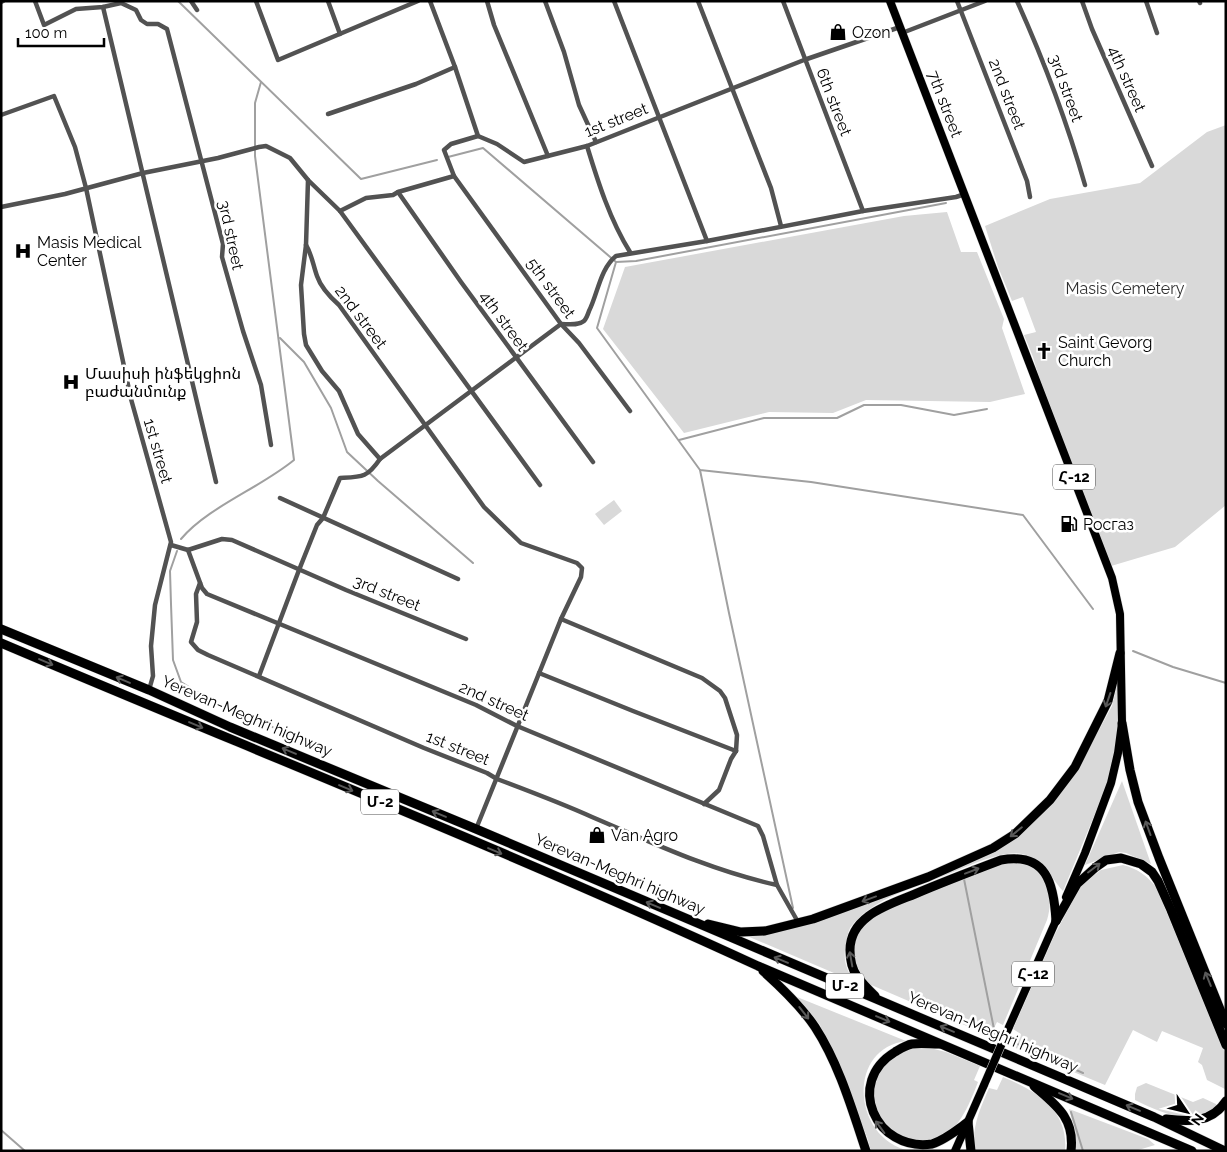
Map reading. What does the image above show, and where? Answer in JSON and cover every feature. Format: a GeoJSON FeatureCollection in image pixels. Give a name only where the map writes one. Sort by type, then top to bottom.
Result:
{"type":"FeatureCollection","features":[{"type":"Feature","properties":{"kind":"highway","name":"Yerevan-Meghri highway"},"geometry":{"type":"LineString","coordinates":[[1,629],[149,690],[230,727],[476,829],[1154,1117],[1225,1151]]}},
{"type":"Feature","properties":{"kind":"highway","name":"Yerevan-Meghri highway"},"geometry":{"type":"LineString","coordinates":[[1,643],[462,837],[698,938],[758,966],[945,1044],[1192,1151]]}},
{"type":"Feature","properties":{"kind":"highway"},"geometry":{"type":"LineString","coordinates":[[697,924],[711,924],[741,932],[765,931],[813,919],[928,877],[993,848],[1015,834],[1050,800],[1075,767],[1108,700],[1120,653]]}},
{"type":"Feature","properties":{"kind":"highway"},"geometry":{"type":"LineString","coordinates":[[1122,723],[1138,802],[1226,1024]]}},
{"type":"Feature","properties":{"kind":"highway"},"geometry":{"type":"LineString","coordinates":[[1056,921],[1077,884],[1106,860],[1121,858],[1141,864],[1152,872],[1171,910],[1226,1045]]}},
{"type":"Feature","properties":{"kind":"highway"},"geometry":{"type":"LineString","coordinates":[[877,999],[857,976],[852,967],[850,944],[854,932],[861,922],[872,913],[914,894],[1001,860],[1020,859],[1029,861],[1040,869],[1049,881],[1055,899],[1056,921]]}},
{"type":"Feature","properties":{"kind":"highway"},"geometry":{"type":"LineString","coordinates":[[758,966],[797,1003],[824,1040],[835,1064],[866,1151]]}},
{"type":"Feature","properties":{"kind":"highway"},"geometry":{"type":"LineString","coordinates":[[945,1044],[912,1044],[888,1056],[879,1066],[871,1080],[870,1101],[872,1113],[882,1131],[896,1142],[906,1146],[932,1144],[948,1136],[968,1122],[971,1151]]}},
{"type":"Feature","properties":{"kind":"highway"},"geometry":{"type":"LineString","coordinates":[[1028,1080],[1062,1112],[1071,1131],[1071,1151]]}},
{"type":"Feature","properties":{"kind":"highway"},"geometry":{"type":"LineString","coordinates":[[1154,1117],[1184,1121],[1200,1120],[1212,1116],[1222,1108],[1226,1101]]}},
{"type":"Feature","properties":{"kind":"main road","name":"7th street"},"geometry":{"type":"LineString","coordinates":[[890,1],[1112,578],[1120,614],[1120,653]]}},
{"type":"Feature","properties":{"kind":"main road","name":"Հ-12"},"geometry":{"type":"LineString","coordinates":[[968,1122],[1085,853],[1111,783],[1118,754],[1122,723],[1120,653]]}},
{"type":"Feature","properties":{"kind":"main road"},"geometry":{"type":"LineString","coordinates":[[955,1151],[968,1122]]}},
{"type":"Feature","properties":{"kind":"street"},"geometry":{"type":"LineString","coordinates":[[35,1],[44,25],[76,9],[104,7],[216,482]]}},
{"type":"Feature","properties":{"kind":"street"},"geometry":{"type":"LineString","coordinates":[[191,1],[197,10]]}},
{"type":"Feature","properties":{"kind":"street"},"geometry":{"type":"LineString","coordinates":[[256,1],[278,60],[418,1]]}},
{"type":"Feature","properties":{"kind":"street"},"geometry":{"type":"LineString","coordinates":[[328,1],[340,34]]}},
{"type":"Feature","properties":{"kind":"street"},"geometry":{"type":"LineString","coordinates":[[430,1],[478,136]]}},
{"type":"Feature","properties":{"kind":"street"},"geometry":{"type":"LineString","coordinates":[[487,1],[494,25],[548,156]]}},
{"type":"Feature","properties":{"kind":"street"},"geometry":{"type":"LineString","coordinates":[[545,1],[564,52],[580,105],[596,142]]}},
{"type":"Feature","properties":{"kind":"street"},"geometry":{"type":"LineString","coordinates":[[614,1],[707,241]]}},
{"type":"Feature","properties":{"kind":"street"},"geometry":{"type":"LineString","coordinates":[[698,1],[771,188],[782,226]]}},
{"type":"Feature","properties":{"kind":"street","name":"6th street"},"geometry":{"type":"LineString","coordinates":[[783,1],[863,211]]}},
{"type":"Feature","properties":{"kind":"street","name":"2nd street"},"geometry":{"type":"LineString","coordinates":[[957,1],[1027,181],[1030,197]]}},
{"type":"Feature","properties":{"kind":"street","name":"1st street"},"geometry":{"type":"LineString","coordinates":[[478,136],[497,144],[524,162],[587,146],[658,116],[804,60],[901,30],[985,1]]}},
{"type":"Feature","properties":{"kind":"street","name":"3rd street"},"geometry":{"type":"LineString","coordinates":[[1017,1],[1043,59],[1077,156],[1084,185]]}},
{"type":"Feature","properties":{"kind":"street","name":"4th street"},"geometry":{"type":"LineString","coordinates":[[1082,1],[1095,38],[1152,166]]}},
{"type":"Feature","properties":{"kind":"street"},"geometry":{"type":"LineString","coordinates":[[1146,1],[1158,34]]}},
{"type":"Feature","properties":{"kind":"street","name":"3rd street"},"geometry":{"type":"LineString","coordinates":[[104,7],[121,3],[136,10],[141,20],[147,24],[158,24],[167,29],[223,244],[222,257],[260,385],[271,445]]}},
{"type":"Feature","properties":{"kind":"street"},"geometry":{"type":"LineString","coordinates":[[328,114],[416,84],[455,67]]}},
{"type":"Feature","properties":{"kind":"street","name":"1st street"},"geometry":{"type":"LineString","coordinates":[[1,115],[54,96],[76,147],[131,399],[171,545]]}},
{"type":"Feature","properties":{"kind":"street","name":"5th street"},"geometry":{"type":"LineString","coordinates":[[478,136],[451,144],[444,150],[454,176],[561,324],[579,343],[630,412]]}},
{"type":"Feature","properties":{"kind":"street"},"geometry":{"type":"LineString","coordinates":[[1,207],[65,194],[143,173],[251,148],[266,146],[290,158],[308,180],[340,211],[540,485]]}},
{"type":"Feature","properties":{"kind":"street"},"geometry":{"type":"LineString","coordinates":[[587,146],[599,184],[622,239],[630,252]]}},
{"type":"Feature","properties":{"kind":"street"},"geometry":{"type":"LineString","coordinates":[[340,211],[366,198],[393,195],[454,176]]}},
{"type":"Feature","properties":{"kind":"street","name":"2nd street"},"geometry":{"type":"LineString","coordinates":[[308,180],[306,245],[311,253],[318,277],[327,293],[339,305],[484,507],[521,543],[577,563],[582,568],[581,576],[561,619]]}},
{"type":"Feature","properties":{"kind":"street","name":"4th street"},"geometry":{"type":"LineString","coordinates":[[398,192],[516,358],[593,462]]}},
{"type":"Feature","properties":{"kind":"street"},"geometry":{"type":"LineString","coordinates":[[259,676],[299,570],[340,478],[364,476],[372,471],[380,459],[561,324],[578,324],[585,320],[595,299],[604,271],[610,261],[616,256],[965,194]]}},
{"type":"Feature","properties":{"kind":"street"},"geometry":{"type":"LineString","coordinates":[[306,245],[301,285],[306,346],[322,371],[339,391],[358,434],[380,459]]}},
{"type":"Feature","properties":{"kind":"street"},"geometry":{"type":"LineString","coordinates":[[280,498],[458,579]]}},
{"type":"Feature","properties":{"kind":"street","name":"3rd street"},"geometry":{"type":"LineString","coordinates":[[188,550],[222,539],[232,540],[299,570],[466,639]]}},
{"type":"Feature","properties":{"kind":"street"},"geometry":{"type":"LineString","coordinates":[[149,690],[153,676],[151,646],[155,605],[171,545],[188,550]]}},
{"type":"Feature","properties":{"kind":"street","name":"2nd street"},"geometry":{"type":"LineString","coordinates":[[188,550],[200,583],[207,594],[476,705],[517,726],[758,826],[763,836],[777,885],[798,923]]}},
{"type":"Feature","properties":{"kind":"street","name":"1st street"},"geometry":{"type":"LineString","coordinates":[[200,583],[196,594],[197,622],[192,642],[198,650],[424,748],[487,773],[497,779],[718,869],[743,878],[777,885]]}},
{"type":"Feature","properties":{"kind":"street"},"geometry":{"type":"LineString","coordinates":[[476,829],[561,619],[702,678],[720,691],[725,698],[737,735],[736,751],[730,758],[719,790],[704,804]]}},
{"type":"Feature","properties":{"kind":"street"},"geometry":{"type":"LineString","coordinates":[[539,673],[736,751]]}},
{"type":"Feature","properties":{"kind":"green space","name":"Masis Cemetery"},"geometry":{"type":"Polygon","coordinates":[[[1226,125],[1226,505],[1175,547],[1111,566],[1024,335],[1036,332],[1023,297],[1012,301],[998,267],[985,226],[1050,199],[1140,183],[1207,132],[1226,125]]]}},
{"type":"Feature","properties":{"kind":"green space"},"geometry":{"type":"Polygon","coordinates":[[[947,212],[961,252],[977,252],[1004,319],[1002,328],[1025,394],[990,402],[866,400],[833,413],[769,412],[684,433],[603,329],[625,267],[904,216],[947,212]]]}},
{"type":"Feature","properties":{"kind":"green space"},"geometry":{"type":"Polygon","coordinates":[[[614,500],[622,511],[604,525],[595,514],[614,500]]]}},
{"type":"Feature","properties":{"kind":"green space"},"geometry":{"type":"Polygon","coordinates":[[[1118,681],[1118,735],[1109,780],[1063,891],[1046,869],[1036,860],[1030,856],[1014,853],[984,860],[894,895],[869,909],[850,928],[846,943],[845,959],[849,973],[855,982],[740,933],[765,933],[928,877],[1017,831],[1076,772],[1112,706],[1118,681]]]}},
{"type":"Feature","properties":{"kind":"green space"},"geometry":{"type":"Polygon","coordinates":[[[1122,781],[1151,864],[1126,853],[1119,852],[1085,865],[1122,781]]]}},
{"type":"Feature","properties":{"kind":"green space"},"geometry":{"type":"Polygon","coordinates":[[[1026,863],[1037,869],[1045,880],[1050,900],[1049,914],[1003,1025],[997,1022],[990,1036],[869,984],[865,979],[855,961],[853,948],[856,935],[873,917],[901,902],[989,868],[1003,864],[1026,863]]]}},
{"type":"Feature","properties":{"kind":"green space"},"geometry":{"type":"Polygon","coordinates":[[[1123,865],[1141,873],[1156,887],[1223,1046],[1226,1055],[1225,1089],[1207,1080],[1202,1065],[1198,1062],[1203,1048],[1162,1031],[1157,1042],[1133,1030],[1105,1085],[1013,1047],[1021,1034],[1013,1029],[1054,936],[1081,885],[1101,870],[1123,865]]]}},
{"type":"Feature","properties":{"kind":"green space"},"geometry":{"type":"Polygon","coordinates":[[[797,997],[906,1041],[886,1048],[873,1060],[865,1076],[864,1095],[868,1113],[877,1130],[891,1143],[910,1151],[871,1151],[867,1137],[820,1025],[797,997]]]}},
{"type":"Feature","properties":{"kind":"green space"},"geometry":{"type":"Polygon","coordinates":[[[926,1047],[946,1052],[980,1066],[974,1080],[978,1082],[961,1118],[955,1126],[940,1138],[927,1142],[918,1142],[895,1138],[875,1109],[873,1100],[874,1090],[879,1073],[898,1053],[909,1048],[926,1047]]]}},
{"type":"Feature","properties":{"kind":"green space"},"geometry":{"type":"Polygon","coordinates":[[[1003,1077],[1038,1096],[1056,1113],[1062,1124],[1065,1137],[1065,1151],[975,1151],[975,1126],[980,1111],[989,1088],[997,1090],[1003,1077]]]}},
{"type":"Feature","properties":{"kind":"green space"},"geometry":{"type":"Polygon","coordinates":[[[1146,1083],[1193,1102],[1203,1098],[1216,1104],[1217,1108],[1196,1116],[1185,1117],[1165,1113],[1135,1100],[1137,1087],[1146,1083]]]}},
{"type":"Feature","properties":{"kind":"green space"},"geometry":{"type":"Polygon","coordinates":[[[1069,1109],[1148,1139],[1155,1145],[1135,1151],[1075,1151],[1075,1131],[1069,1109]]]}},
{"type":"Feature","properties":{"kind":"waterway"},"geometry":{"type":"LineString","coordinates":[[178,1],[361,179],[437,160]]}},
{"type":"Feature","properties":{"kind":"waterway"},"geometry":{"type":"LineString","coordinates":[[181,539],[205,517],[266,480],[294,460],[255,156],[255,103],[261,82]]}},
{"type":"Feature","properties":{"kind":"waterway"},"geometry":{"type":"LineString","coordinates":[[448,157],[483,148],[616,262],[636,261],[946,203]]}},
{"type":"Feature","properties":{"kind":"waterway"},"geometry":{"type":"LineString","coordinates":[[616,262],[597,328],[700,470],[811,482],[1023,515],[1093,609]]}},
{"type":"Feature","properties":{"kind":"waterway"},"geometry":{"type":"LineString","coordinates":[[280,338],[304,362],[331,408],[347,452],[473,563]]}},
{"type":"Feature","properties":{"kind":"waterway"},"geometry":{"type":"LineString","coordinates":[[679,440],[764,418],[837,418],[864,405],[901,405],[954,415],[987,409]]}},
{"type":"Feature","properties":{"kind":"waterway"},"geometry":{"type":"LineString","coordinates":[[700,470],[793,908]]}},
{"type":"Feature","properties":{"kind":"waterway"},"geometry":{"type":"LineString","coordinates":[[177,551],[170,571],[171,604],[173,660],[181,682],[210,700],[266,723],[287,736]]}},
{"type":"Feature","properties":{"kind":"waterway"},"geometry":{"type":"LineString","coordinates":[[1133,651],[1173,667],[1226,683]]}},
{"type":"Feature","properties":{"kind":"waterway"},"geometry":{"type":"LineString","coordinates":[[964,879],[995,1034]]}},
{"type":"Feature","properties":{"kind":"waterway"},"geometry":{"type":"LineString","coordinates":[[1015,1043],[1083,1073]]}},
{"type":"Feature","properties":{"kind":"waterway"},"geometry":{"type":"LineString","coordinates":[[1071,1112],[1083,1151]]}},
{"type":"Feature","properties":{"kind":"waterway"},"geometry":{"type":"LineString","coordinates":[[1,1130],[25,1151]]}},
{"type":"Feature","properties":{"kind":"place","name":"Ozon"},"geometry":{"type":"Point","coordinates":[838,32]}},
{"type":"Feature","properties":{"kind":"place","name":"Masis Medical Center"},"geometry":{"type":"Point","coordinates":[23,251]}},
{"type":"Feature","properties":{"kind":"place","name":"Saint Gevorg Church"},"geometry":{"type":"Point","coordinates":[1044,351]}},
{"type":"Feature","properties":{"kind":"place","name":"Մասիսի ինֆեկցիոն բաժանմունք"},"geometry":{"type":"Point","coordinates":[71,382]}},
{"type":"Feature","properties":{"kind":"place","name":"Росгаз"},"geometry":{"type":"Point","coordinates":[1069,524]}},
{"type":"Feature","properties":{"kind":"place","name":"Van Agro"},"geometry":{"type":"Point","coordinates":[597,835]}}]}
